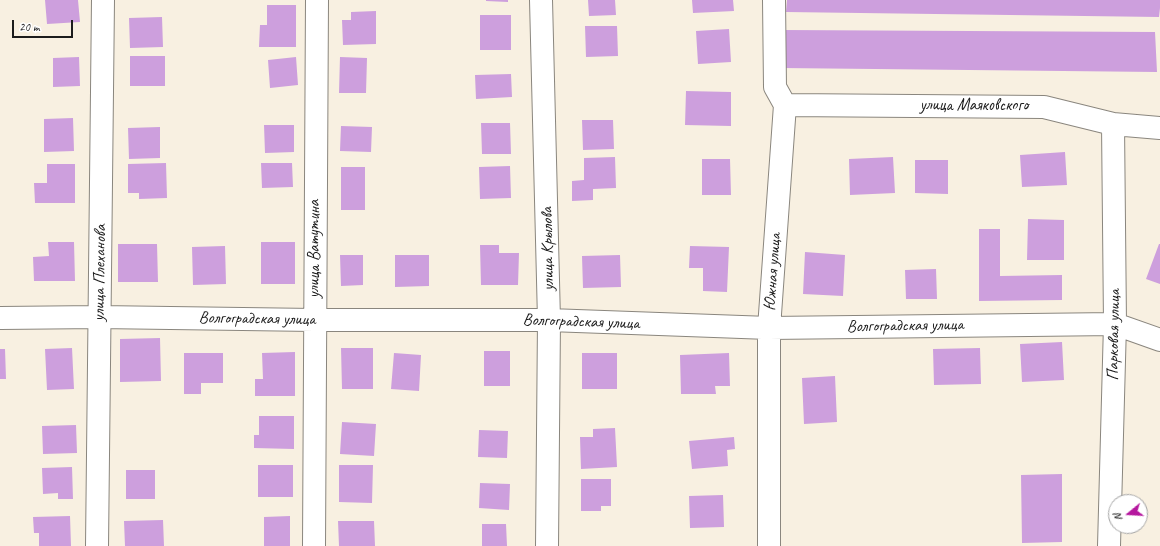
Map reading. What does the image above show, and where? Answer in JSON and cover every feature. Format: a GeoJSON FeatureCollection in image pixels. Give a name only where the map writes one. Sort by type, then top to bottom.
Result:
{"type":"FeatureCollection","features":[{"type":"Feature","properties":{"kind":"street","name":"улица Плеханова"},"geometry":{"type":"LineString","coordinates":[[97,546],[103,0]]}},
{"type":"Feature","properties":{"kind":"street","name":"улица Ватутина"},"geometry":{"type":"LineString","coordinates":[[314,546],[314,320],[317,0]]}},
{"type":"Feature","properties":{"kind":"street","name":"улица Крылова"},"geometry":{"type":"LineString","coordinates":[[542,0],[549,320],[547,546]]}},
{"type":"Feature","properties":{"kind":"street"},"geometry":{"type":"LineString","coordinates":[[774,0],[775,87],[785,105]]}},
{"type":"Feature","properties":{"kind":"street","name":"улица Маяковского"},"geometry":{"type":"LineString","coordinates":[[785,105],[1044,107],[1113,124],[1160,128]]}},
{"type":"Feature","properties":{"kind":"street","name":"Южная улица"},"geometry":{"type":"LineString","coordinates":[[769,546],[769,328],[785,105]]}},
{"type":"Feature","properties":{"kind":"street","name":"Парковая улица"},"geometry":{"type":"LineString","coordinates":[[1109,546],[1115,324],[1113,124]]}},
{"type":"Feature","properties":{"kind":"street","name":"Волгоградская улица"},"geometry":{"type":"LineString","coordinates":[[0,318],[99,317],[314,320],[549,320],[769,328],[1115,324],[1160,340]]}},
{"type":"Feature","properties":{"kind":"building"},"geometry":{"type":"Polygon","coordinates":[[[45,0],[78,0],[80,22],[47,24],[45,0]]]}},
{"type":"Feature","properties":{"kind":"building"},"geometry":{"type":"Polygon","coordinates":[[[508,0],[508,2],[486,1],[508,0]]]}},
{"type":"Feature","properties":{"kind":"building"},"geometry":{"type":"Polygon","coordinates":[[[588,0],[615,0],[616,15],[589,16],[588,0]]]}},
{"type":"Feature","properties":{"kind":"building"},"geometry":{"type":"Polygon","coordinates":[[[692,0],[733,0],[734,11],[693,13],[692,0]]]}},
{"type":"Feature","properties":{"kind":"building"},"geometry":{"type":"Polygon","coordinates":[[[787,0],[1160,0],[1160,8],[1159,17],[786,12],[787,0]]]}},
{"type":"Feature","properties":{"kind":"building"},"geometry":{"type":"Polygon","coordinates":[[[267,5],[296,5],[296,47],[259,47],[260,25],[267,25],[267,5]]]}},
{"type":"Feature","properties":{"kind":"building"},"geometry":{"type":"Polygon","coordinates":[[[376,11],[376,44],[343,45],[342,20],[351,20],[351,12],[376,11]]]}},
{"type":"Feature","properties":{"kind":"building"},"geometry":{"type":"Polygon","coordinates":[[[480,15],[511,15],[511,50],[480,50],[480,15]]]}},
{"type":"Feature","properties":{"kind":"building"},"geometry":{"type":"Polygon","coordinates":[[[162,17],[163,47],[130,48],[129,18],[162,17]]]}},
{"type":"Feature","properties":{"kind":"building"},"geometry":{"type":"Polygon","coordinates":[[[585,26],[617,26],[618,56],[586,57],[585,26]]]}},
{"type":"Feature","properties":{"kind":"building"},"geometry":{"type":"Polygon","coordinates":[[[729,29],[731,62],[698,64],[696,31],[729,29]]]}},
{"type":"Feature","properties":{"kind":"building"},"geometry":{"type":"Polygon","coordinates":[[[782,30],[1155,32],[1157,72],[781,68],[782,30]]]}},
{"type":"Feature","properties":{"kind":"building"},"geometry":{"type":"Polygon","coordinates":[[[130,56],[165,56],[165,86],[130,86],[130,56]]]}},
{"type":"Feature","properties":{"kind":"building"},"geometry":{"type":"Polygon","coordinates":[[[79,57],[80,86],[53,87],[53,58],[79,57]]]}},
{"type":"Feature","properties":{"kind":"building"},"geometry":{"type":"Polygon","coordinates":[[[296,57],[298,85],[270,88],[268,60],[296,57]]]}},
{"type":"Feature","properties":{"kind":"building"},"geometry":{"type":"Polygon","coordinates":[[[340,57],[367,58],[366,93],[339,93],[340,57]]]}},
{"type":"Feature","properties":{"kind":"building"},"geometry":{"type":"Polygon","coordinates":[[[511,74],[512,97],[476,99],[475,75],[511,74]]]}},
{"type":"Feature","properties":{"kind":"building"},"geometry":{"type":"Polygon","coordinates":[[[686,91],[731,92],[731,126],[685,125],[686,91]]]}},
{"type":"Feature","properties":{"kind":"building"},"geometry":{"type":"Polygon","coordinates":[[[73,118],[74,151],[44,152],[44,119],[73,118]]]}},
{"type":"Feature","properties":{"kind":"building"},"geometry":{"type":"Polygon","coordinates":[[[582,120],[613,120],[614,149],[583,150],[582,120]]]}},
{"type":"Feature","properties":{"kind":"building"},"geometry":{"type":"Polygon","coordinates":[[[481,123],[510,123],[511,154],[482,154],[481,123]]]}},
{"type":"Feature","properties":{"kind":"building"},"geometry":{"type":"Polygon","coordinates":[[[264,125],[294,125],[294,152],[265,153],[264,125]]]}},
{"type":"Feature","properties":{"kind":"building"},"geometry":{"type":"Polygon","coordinates":[[[341,126],[372,127],[371,152],[340,151],[341,126]]]}},
{"type":"Feature","properties":{"kind":"building"},"geometry":{"type":"Polygon","coordinates":[[[160,127],[160,158],[129,159],[128,128],[160,127]]]}},
{"type":"Feature","properties":{"kind":"building"},"geometry":{"type":"Polygon","coordinates":[[[1065,152],[1067,185],[1022,187],[1020,155],[1065,152]]]}},
{"type":"Feature","properties":{"kind":"building"},"geometry":{"type":"Polygon","coordinates":[[[615,157],[616,188],[593,189],[593,200],[572,201],[572,181],[584,180],[584,158],[615,157]]]}},
{"type":"Feature","properties":{"kind":"building"},"geometry":{"type":"Polygon","coordinates":[[[893,157],[895,193],[850,195],[849,159],[893,157]]]}},
{"type":"Feature","properties":{"kind":"building"},"geometry":{"type":"Polygon","coordinates":[[[702,159],[730,159],[731,195],[702,195],[702,159]]]}},
{"type":"Feature","properties":{"kind":"building"},"geometry":{"type":"Polygon","coordinates":[[[915,160],[948,160],[948,194],[915,193],[915,160]]]}},
{"type":"Feature","properties":{"kind":"building"},"geometry":{"type":"Polygon","coordinates":[[[166,163],[167,198],[139,199],[139,193],[128,193],[128,164],[166,163]]]}},
{"type":"Feature","properties":{"kind":"building"},"geometry":{"type":"Polygon","coordinates":[[[261,163],[292,163],[293,187],[262,188],[261,163]]]}},
{"type":"Feature","properties":{"kind":"building"},"geometry":{"type":"Polygon","coordinates":[[[47,164],[75,164],[75,203],[35,203],[34,183],[47,183],[47,164]]]}},
{"type":"Feature","properties":{"kind":"building"},"geometry":{"type":"Polygon","coordinates":[[[510,166],[511,198],[480,199],[479,167],[510,166]]]}},
{"type":"Feature","properties":{"kind":"building"},"geometry":{"type":"Polygon","coordinates":[[[341,167],[365,167],[365,210],[341,210],[341,167]]]}},
{"type":"Feature","properties":{"kind":"building"},"geometry":{"type":"Polygon","coordinates":[[[1028,219],[1064,220],[1064,260],[1027,260],[1028,219]]]}},
{"type":"Feature","properties":{"kind":"building"},"geometry":{"type":"Polygon","coordinates":[[[979,229],[1000,229],[1000,276],[1062,275],[1062,300],[979,301],[979,229]]]}},
{"type":"Feature","properties":{"kind":"building"},"geometry":{"type":"Polygon","coordinates":[[[48,242],[74,242],[75,281],[34,281],[33,257],[49,256],[48,242]]]}},
{"type":"Feature","properties":{"kind":"building"},"geometry":{"type":"Polygon","coordinates":[[[261,242],[295,242],[295,284],[261,284],[261,242]]]}},
{"type":"Feature","properties":{"kind":"building"},"geometry":{"type":"Polygon","coordinates":[[[118,244],[157,244],[158,282],[118,282],[118,244]]]}},
{"type":"Feature","properties":{"kind":"building"},"geometry":{"type":"Polygon","coordinates":[[[1160,244],[1160,284],[1146,279],[1160,244]]]}},
{"type":"Feature","properties":{"kind":"building"},"geometry":{"type":"Polygon","coordinates":[[[480,245],[499,245],[499,253],[519,253],[518,285],[481,285],[480,245]]]}},
{"type":"Feature","properties":{"kind":"building"},"geometry":{"type":"Polygon","coordinates":[[[225,246],[226,284],[193,285],[192,247],[225,246]]]}},
{"type":"Feature","properties":{"kind":"building"},"geometry":{"type":"Polygon","coordinates":[[[690,246],[729,247],[727,292],[703,291],[703,268],[689,268],[690,246]]]}},
{"type":"Feature","properties":{"kind":"building"},"geometry":{"type":"Polygon","coordinates":[[[805,252],[845,255],[843,296],[803,294],[805,252]]]}},
{"type":"Feature","properties":{"kind":"building"},"geometry":{"type":"Polygon","coordinates":[[[340,255],[363,255],[363,285],[341,286],[340,255]]]}},
{"type":"Feature","properties":{"kind":"building"},"geometry":{"type":"Polygon","coordinates":[[[395,255],[429,255],[429,286],[395,287],[395,255]]]}},
{"type":"Feature","properties":{"kind":"building"},"geometry":{"type":"Polygon","coordinates":[[[620,255],[621,287],[583,288],[582,256],[620,255]]]}},
{"type":"Feature","properties":{"kind":"building"},"geometry":{"type":"Polygon","coordinates":[[[936,269],[937,299],[906,299],[905,270],[936,269]]]}},
{"type":"Feature","properties":{"kind":"building"},"geometry":{"type":"Polygon","coordinates":[[[160,338],[161,381],[120,382],[120,339],[160,338]]]}},
{"type":"Feature","properties":{"kind":"building"},"geometry":{"type":"Polygon","coordinates":[[[1062,342],[1064,380],[1022,382],[1020,344],[1062,342]]]}},
{"type":"Feature","properties":{"kind":"building"},"geometry":{"type":"Polygon","coordinates":[[[72,348],[74,389],[47,390],[45,349],[72,348]]]}},
{"type":"Feature","properties":{"kind":"building"},"geometry":{"type":"Polygon","coordinates":[[[341,348],[373,348],[373,389],[342,389],[341,348]]]}},
{"type":"Feature","properties":{"kind":"building"},"geometry":{"type":"Polygon","coordinates":[[[980,348],[981,384],[934,385],[933,349],[980,348]]]}},
{"type":"Feature","properties":{"kind":"building"},"geometry":{"type":"Polygon","coordinates":[[[0,349],[5,349],[6,379],[0,379],[0,349]]]}},
{"type":"Feature","properties":{"kind":"building"},"geometry":{"type":"Polygon","coordinates":[[[484,351],[510,351],[510,386],[484,386],[484,351]]]}},
{"type":"Feature","properties":{"kind":"building"},"geometry":{"type":"Polygon","coordinates":[[[295,352],[295,396],[255,396],[255,379],[263,379],[262,353],[295,352]]]}},
{"type":"Feature","properties":{"kind":"building"},"geometry":{"type":"Polygon","coordinates":[[[184,353],[223,353],[223,383],[201,383],[201,394],[184,394],[184,353]]]}},
{"type":"Feature","properties":{"kind":"building"},"geometry":{"type":"Polygon","coordinates":[[[394,353],[421,355],[419,391],[391,389],[394,353]]]}},
{"type":"Feature","properties":{"kind":"building"},"geometry":{"type":"Polygon","coordinates":[[[582,353],[617,353],[617,389],[582,389],[582,353]]]}},
{"type":"Feature","properties":{"kind":"building"},"geometry":{"type":"Polygon","coordinates":[[[729,353],[730,386],[715,386],[716,394],[681,394],[680,355],[729,353]]]}},
{"type":"Feature","properties":{"kind":"building"},"geometry":{"type":"Polygon","coordinates":[[[835,376],[837,422],[804,424],[802,378],[835,376]]]}},
{"type":"Feature","properties":{"kind":"building"},"geometry":{"type":"Polygon","coordinates":[[[259,416],[294,416],[294,449],[254,448],[254,435],[259,435],[259,416]]]}},
{"type":"Feature","properties":{"kind":"building"},"geometry":{"type":"Polygon","coordinates":[[[342,422],[376,424],[374,456],[340,454],[342,422]]]}},
{"type":"Feature","properties":{"kind":"building"},"geometry":{"type":"Polygon","coordinates":[[[76,425],[77,453],[43,454],[42,426],[76,425]]]}},
{"type":"Feature","properties":{"kind":"building"},"geometry":{"type":"Polygon","coordinates":[[[615,428],[617,467],[581,469],[580,437],[593,437],[593,429],[615,428]]]}},
{"type":"Feature","properties":{"kind":"building"},"geometry":{"type":"Polygon","coordinates":[[[479,430],[508,431],[507,458],[478,457],[479,430]]]}},
{"type":"Feature","properties":{"kind":"building"},"geometry":{"type":"Polygon","coordinates":[[[734,437],[735,449],[727,450],[728,466],[692,469],[689,441],[734,437]]]}},
{"type":"Feature","properties":{"kind":"building"},"geometry":{"type":"Polygon","coordinates":[[[258,465],[293,465],[293,497],[258,497],[258,465]]]}},
{"type":"Feature","properties":{"kind":"building"},"geometry":{"type":"Polygon","coordinates":[[[339,465],[373,465],[372,503],[339,502],[339,465]]]}},
{"type":"Feature","properties":{"kind":"building"},"geometry":{"type":"Polygon","coordinates":[[[72,467],[73,499],[58,499],[58,493],[43,494],[42,468],[72,467]]]}},
{"type":"Feature","properties":{"kind":"building"},"geometry":{"type":"Polygon","coordinates":[[[126,470],[155,470],[155,499],[126,499],[126,470]]]}},
{"type":"Feature","properties":{"kind":"building"},"geometry":{"type":"Polygon","coordinates":[[[1062,474],[1062,542],[1022,543],[1021,475],[1062,474]]]}},
{"type":"Feature","properties":{"kind":"building"},"geometry":{"type":"Polygon","coordinates":[[[581,479],[611,479],[611,506],[601,506],[601,511],[581,511],[581,479]]]}},
{"type":"Feature","properties":{"kind":"building"},"geometry":{"type":"Polygon","coordinates":[[[480,483],[510,484],[509,510],[479,508],[480,483]]]}},
{"type":"Feature","properties":{"kind":"building"},"geometry":{"type":"Polygon","coordinates":[[[723,495],[724,527],[690,528],[689,496],[723,495]]]}},
{"type":"Feature","properties":{"kind":"building"},"geometry":{"type":"Polygon","coordinates":[[[70,516],[71,546],[39,546],[39,533],[34,533],[33,517],[70,516]]]}},
{"type":"Feature","properties":{"kind":"building"},"geometry":{"type":"Polygon","coordinates":[[[290,516],[290,546],[264,546],[264,517],[290,516]]]}},
{"type":"Feature","properties":{"kind":"building"},"geometry":{"type":"Polygon","coordinates":[[[163,520],[164,546],[125,546],[124,521],[163,520]]]}},
{"type":"Feature","properties":{"kind":"building"},"geometry":{"type":"Polygon","coordinates":[[[338,521],[374,521],[375,546],[339,546],[338,521]]]}},
{"type":"Feature","properties":{"kind":"building"},"geometry":{"type":"Polygon","coordinates":[[[482,524],[506,524],[507,546],[482,546],[482,524]]]}}]}
